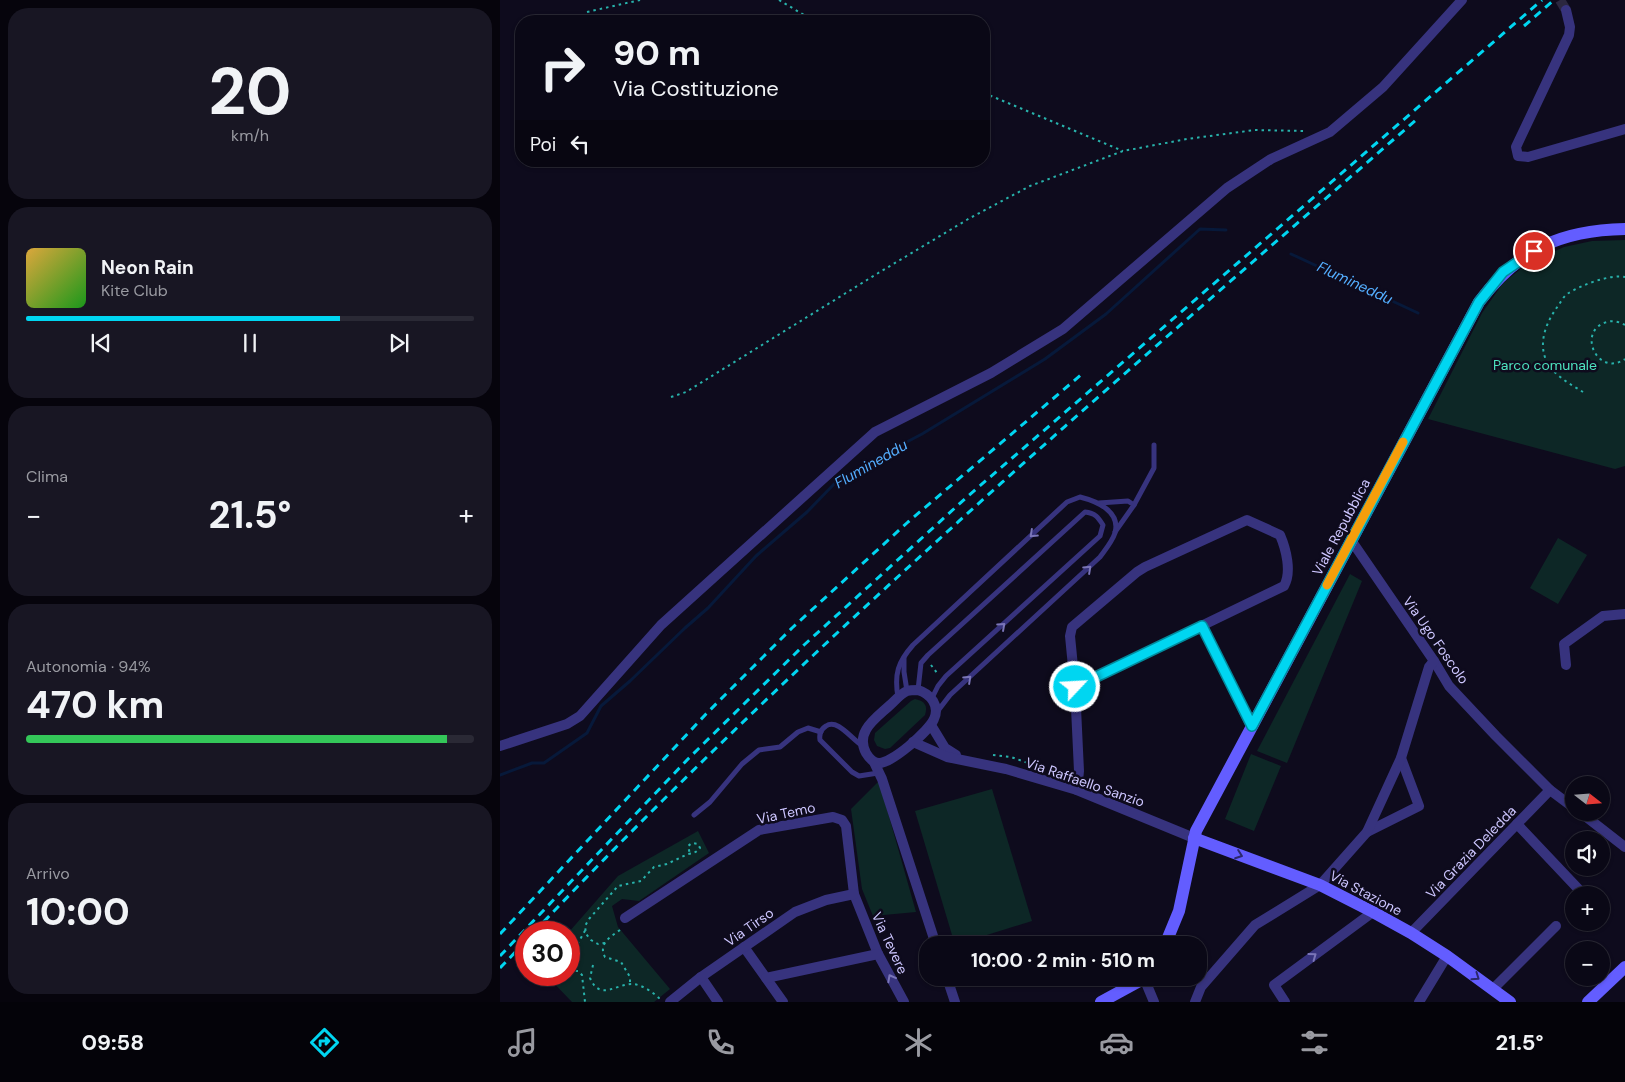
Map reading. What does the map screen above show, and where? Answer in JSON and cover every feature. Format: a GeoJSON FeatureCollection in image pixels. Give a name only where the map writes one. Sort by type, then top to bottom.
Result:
{"type":"FeatureCollection","features":[{"type":"Feature","properties":{"kind":"main road","name":"Viale Repubblica"},"geometry":{"type":"LineString","coordinates":[[1169,936],[1179,911],[1196,831],[1479,302],[1503,272],[1524,256],[1558,238],[1581,232],[1625,229]]}},
{"type":"Feature","properties":{"kind":"main road","name":"Via Stazione"},"geometry":{"type":"LineString","coordinates":[[1194,838],[1320,885],[1373,912],[1447,956],[1510,1002]]}},
{"type":"Feature","properties":{"kind":"main road"},"geometry":{"type":"LineString","coordinates":[[1588,1002],[1625,967]]}},
{"type":"Feature","properties":{"kind":"main road"},"geometry":{"type":"LineString","coordinates":[[1101,1002],[1130,986]]}},
{"type":"Feature","properties":{"kind":"street"},"geometry":{"type":"LineString","coordinates":[[500,746],[567,724],[580,716],[661,626],[875,432],[991,373],[1064,330],[1227,188],[1271,158],[1330,132],[1382,87],[1462,0]]}},
{"type":"Feature","properties":{"kind":"street"},"geometry":{"type":"LineString","coordinates":[[1566,10],[1569,36],[1516,147],[1518,156],[1528,157],[1625,129]]}},
{"type":"Feature","properties":{"kind":"street"},"geometry":{"type":"LineString","coordinates":[[1075,687],[1284,586],[1288,580],[1288,567],[1280,535],[1247,520],[1137,572],[1072,627],[1070,636],[1075,687],[1078,785]]}},
{"type":"Feature","properties":{"kind":"street","name":"Via Ugo Foscolo"},"geometry":{"type":"LineString","coordinates":[[1351,540],[1449,686],[1550,790],[1565,801]]}},
{"type":"Feature","properties":{"kind":"street"},"geometry":{"type":"LineString","coordinates":[[1566,665],[1564,644],[1603,616],[1625,614]]}},
{"type":"Feature","properties":{"kind":"street"},"geometry":{"type":"LineString","coordinates":[[1202,626],[1252,726]]}},
{"type":"Feature","properties":{"kind":"street"},"geometry":{"type":"LineString","coordinates":[[1195,1002],[1201,987],[1255,925],[1320,885],[1366,832],[1401,758],[1429,666],[1434,661]]}},
{"type":"Feature","properties":{"kind":"street"},"geometry":{"type":"LineString","coordinates":[[932,698],[925,692],[918,690],[907,691],[868,726],[863,737],[862,746],[874,762],[879,773],[933,936]]}},
{"type":"Feature","properties":{"kind":"street","name":"Via Raffaello Sanzio"},"geometry":{"type":"LineString","coordinates":[[932,698],[936,706],[933,720],[945,748],[964,760]]}},
{"type":"Feature","properties":{"kind":"street"},"geometry":{"type":"LineString","coordinates":[[874,762],[886,762],[899,754],[933,720]]}},
{"type":"Feature","properties":{"kind":"street","name":"Via Raffaello Sanzio"},"geometry":{"type":"LineString","coordinates":[[913,742],[947,757],[1078,785],[1194,838]]}},
{"type":"Feature","properties":{"kind":"street"},"geometry":{"type":"LineString","coordinates":[[1366,832],[1419,806],[1401,758]]}},
{"type":"Feature","properties":{"kind":"street","name":"Via Grazia Deledda"},"geometry":{"type":"LineString","coordinates":[[1411,933],[1550,790]]}},
{"type":"Feature","properties":{"kind":"street","name":"Via Temo"},"geometry":{"type":"LineString","coordinates":[[625,918],[759,830],[833,817],[842,820],[846,826],[854,894]]}},
{"type":"Feature","properties":{"kind":"street"},"geometry":{"type":"LineString","coordinates":[[1592,821],[1625,847]]}},
{"type":"Feature","properties":{"kind":"street"},"geometry":{"type":"LineString","coordinates":[[1517,824],[1576,886]]}},
{"type":"Feature","properties":{"kind":"street","name":"Via Tirso"},"geometry":{"type":"LineString","coordinates":[[670,1002],[701,977],[795,912],[826,900],[854,894]]}},
{"type":"Feature","properties":{"kind":"street","name":"Via Tevere"},"geometry":{"type":"LineString","coordinates":[[854,894],[878,954],[904,1002]]}},
{"type":"Feature","properties":{"kind":"street"},"geometry":{"type":"LineString","coordinates":[[1285,1002],[1274,985],[1373,912]]}},
{"type":"Feature","properties":{"kind":"street"},"geometry":{"type":"LineString","coordinates":[[1493,989],[1556,926]]}},
{"type":"Feature","properties":{"kind":"street"},"geometry":{"type":"LineString","coordinates":[[744,947],[783,1002]]}},
{"type":"Feature","properties":{"kind":"street"},"geometry":{"type":"LineString","coordinates":[[766,978],[878,954]]}},
{"type":"Feature","properties":{"kind":"street"},"geometry":{"type":"LineString","coordinates":[[1419,1002],[1447,956]]}},
{"type":"Feature","properties":{"kind":"street"},"geometry":{"type":"LineString","coordinates":[[701,977],[718,1002]]}},
{"type":"Feature","properties":{"kind":"street"},"geometry":{"type":"LineString","coordinates":[[950,986],[955,1002]]}},
{"type":"Feature","properties":{"kind":"street"},"geometry":{"type":"LineString","coordinates":[[1147,986],[1154,1002]]}},
{"type":"Feature","properties":{"kind":"lane"},"geometry":{"type":"LineString","coordinates":[[933,720],[950,695],[1100,557],[1134,505],[1154,468],[1154,445]]}},
{"type":"Feature","properties":{"kind":"lane"},"geometry":{"type":"LineString","coordinates":[[898,698],[896,686],[898,666],[913,645],[1067,502],[1080,497],[1098,503],[1111,514],[1116,523],[1115,532]]}},
{"type":"Feature","properties":{"kind":"lane"},"geometry":{"type":"LineString","coordinates":[[1098,503],[1128,501],[1134,505]]}},
{"type":"Feature","properties":{"kind":"lane"},"geometry":{"type":"LineString","coordinates":[[918,690],[921,663],[925,658],[1085,512],[1093,513],[1099,518],[1103,525],[1100,536],[944,680],[932,698]]}},
{"type":"Feature","properties":{"kind":"lane"},"geometry":{"type":"LineString","coordinates":[[904,656],[907,691]]}},
{"type":"Feature","properties":{"kind":"lane"},"geometry":{"type":"LineString","coordinates":[[862,746],[855,742],[839,726],[827,725],[821,732],[820,740],[852,772],[859,776],[879,773]]}},
{"type":"Feature","properties":{"kind":"lane"},"geometry":{"type":"LineString","coordinates":[[694,815],[710,802],[742,764],[759,750],[780,747],[798,732],[808,728],[821,732]]}},
{"type":"Feature","properties":{"kind":"path"},"geometry":{"type":"LineString","coordinates":[[587,12],[640,0]]}},
{"type":"Feature","properties":{"kind":"path"},"geometry":{"type":"LineString","coordinates":[[779,0],[804,15]]}},
{"type":"Feature","properties":{"kind":"path"},"geometry":{"type":"LineString","coordinates":[[990,96],[1123,151]]}},
{"type":"Feature","properties":{"kind":"path"},"geometry":{"type":"LineString","coordinates":[[671,396],[686,392],[970,218],[1030,186],[1123,151],[1187,139],[1255,130],[1311,131]]}},
{"type":"Feature","properties":{"kind":"path"},"geometry":{"type":"LineString","coordinates":[[1583,392],[1562,379],[1546,360],[1542,343],[1548,320],[1566,295],[1589,284],[1616,275],[1625,277]]}},
{"type":"Feature","properties":{"kind":"path"},"geometry":{"type":"LineString","coordinates":[[1625,325],[1616,321],[1603,323],[1593,333],[1591,340],[1592,348],[1600,360],[1614,364],[1625,359]]}},
{"type":"Feature","properties":{"kind":"path"},"geometry":{"type":"LineString","coordinates":[[925,658],[944,680]]}},
{"type":"Feature","properties":{"kind":"path"},"geometry":{"type":"LineString","coordinates":[[988,754],[1011,757],[1045,769]]}},
{"type":"Feature","properties":{"kind":"path"},"geometry":{"type":"LineString","coordinates":[[1078,785],[1105,787],[1132,801]]}},
{"type":"Feature","properties":{"kind":"path"},"geometry":{"type":"LineString","coordinates":[[580,940],[589,919],[618,886],[640,881],[654,867],[696,853],[700,848],[698,844],[692,843],[688,846],[690,854]]}},
{"type":"Feature","properties":{"kind":"path"},"geometry":{"type":"LineString","coordinates":[[586,929],[586,934],[598,944],[605,942],[620,930]]}},
{"type":"Feature","properties":{"kind":"path"},"geometry":{"type":"LineString","coordinates":[[605,942],[602,952],[605,957],[621,962],[630,977],[630,984]]}},
{"type":"Feature","properties":{"kind":"path"},"geometry":{"type":"LineString","coordinates":[[593,965],[590,978],[597,988],[609,991],[630,984],[646,988],[662,1002]]}},
{"type":"Feature","properties":{"kind":"path"},"geometry":{"type":"LineString","coordinates":[[580,974],[582,976],[585,1002]]}},
{"type":"Feature","properties":{"kind":"green space","name":"Parco comunale"},"geometry":{"type":"Polygon","coordinates":[[[1625,240],[1625,466],[1615,469],[1428,419],[1482,313],[1503,283],[1527,264],[1564,247],[1592,241],[1625,240]]]}},
{"type":"Feature","properties":{"kind":"green space"},"geometry":{"type":"Polygon","coordinates":[[[1558,538],[1587,555],[1558,604],[1530,588],[1558,538]]]}},
{"type":"Feature","properties":{"kind":"green space"},"geometry":{"type":"Polygon","coordinates":[[[1350,574],[1362,581],[1287,763],[1257,751],[1350,574]]]}},
{"type":"Feature","properties":{"kind":"green space"},"geometry":{"type":"Polygon","coordinates":[[[915,699],[925,704],[925,715],[890,748],[885,749],[877,746],[874,740],[875,733],[915,699]]]}},
{"type":"Feature","properties":{"kind":"green space"},"geometry":{"type":"Polygon","coordinates":[[[1251,754],[1281,766],[1254,831],[1225,819],[1251,754]]]}},
{"type":"Feature","properties":{"kind":"green space"},"geometry":{"type":"Polygon","coordinates":[[[879,781],[916,912],[873,916],[862,889],[851,809],[879,781]]]}},
{"type":"Feature","properties":{"kind":"green space"},"geometry":{"type":"Polygon","coordinates":[[[992,789],[1032,921],[984,936],[952,936],[915,811],[992,789]]]}},
{"type":"Feature","properties":{"kind":"green space"},"geometry":{"type":"Polygon","coordinates":[[[698,831],[709,853],[639,901],[622,899],[612,906],[618,927],[670,989],[654,1002],[572,1002],[557,986],[580,986],[579,921],[618,876],[698,831]]]}},
{"type":"Feature","properties":{"kind":"waterway","name":"Flumineddu"},"geometry":{"type":"LineString","coordinates":[[500,775],[532,763],[544,763],[587,733],[601,706],[708,608],[756,556],[807,512],[838,480],[922,434],[1045,359],[1106,314],[1200,229],[1226,230]]}},
{"type":"Feature","properties":{"kind":"waterway","name":"Flumineddu"},"geometry":{"type":"LineString","coordinates":[[1291,254],[1418,313]]}},
{"type":"Feature","properties":{"kind":"tunnel"},"geometry":{"type":"LineString","coordinates":[[1560,0],[1566,10]]}},
{"type":"Feature","properties":{"kind":"railway"},"geometry":{"type":"LineString","coordinates":[[500,956],[688,759],[804,645],[967,497],[1542,0]]}},
{"type":"Feature","properties":{"kind":"railway"},"geometry":{"type":"LineString","coordinates":[[1524,26],[1554,0]]}},
{"type":"Feature","properties":{"kind":"railway"},"geometry":{"type":"LineString","coordinates":[[545,921],[745,720],[855,617],[1077,416],[1416,120]]}},
{"type":"Feature","properties":{"kind":"railway"},"geometry":{"type":"LineString","coordinates":[[500,934],[706,714],[792,628],[908,522],[1082,374]]}},
{"type":"Feature","properties":{"kind":"railway"},"geometry":{"type":"LineString","coordinates":[[500,968],[515,952]]}},
{"type":"Feature","properties":{"kind":"slow traffic"},"geometry":{"type":"LineString","coordinates":[[1327,585],[1403,442]]}},
{"type":"Feature","properties":{"kind":"route"},"geometry":{"type":"LineString","coordinates":[[1075,687],[1202,626],[1252,726],[1479,302],[1503,272],[1534,251]]}}]}
